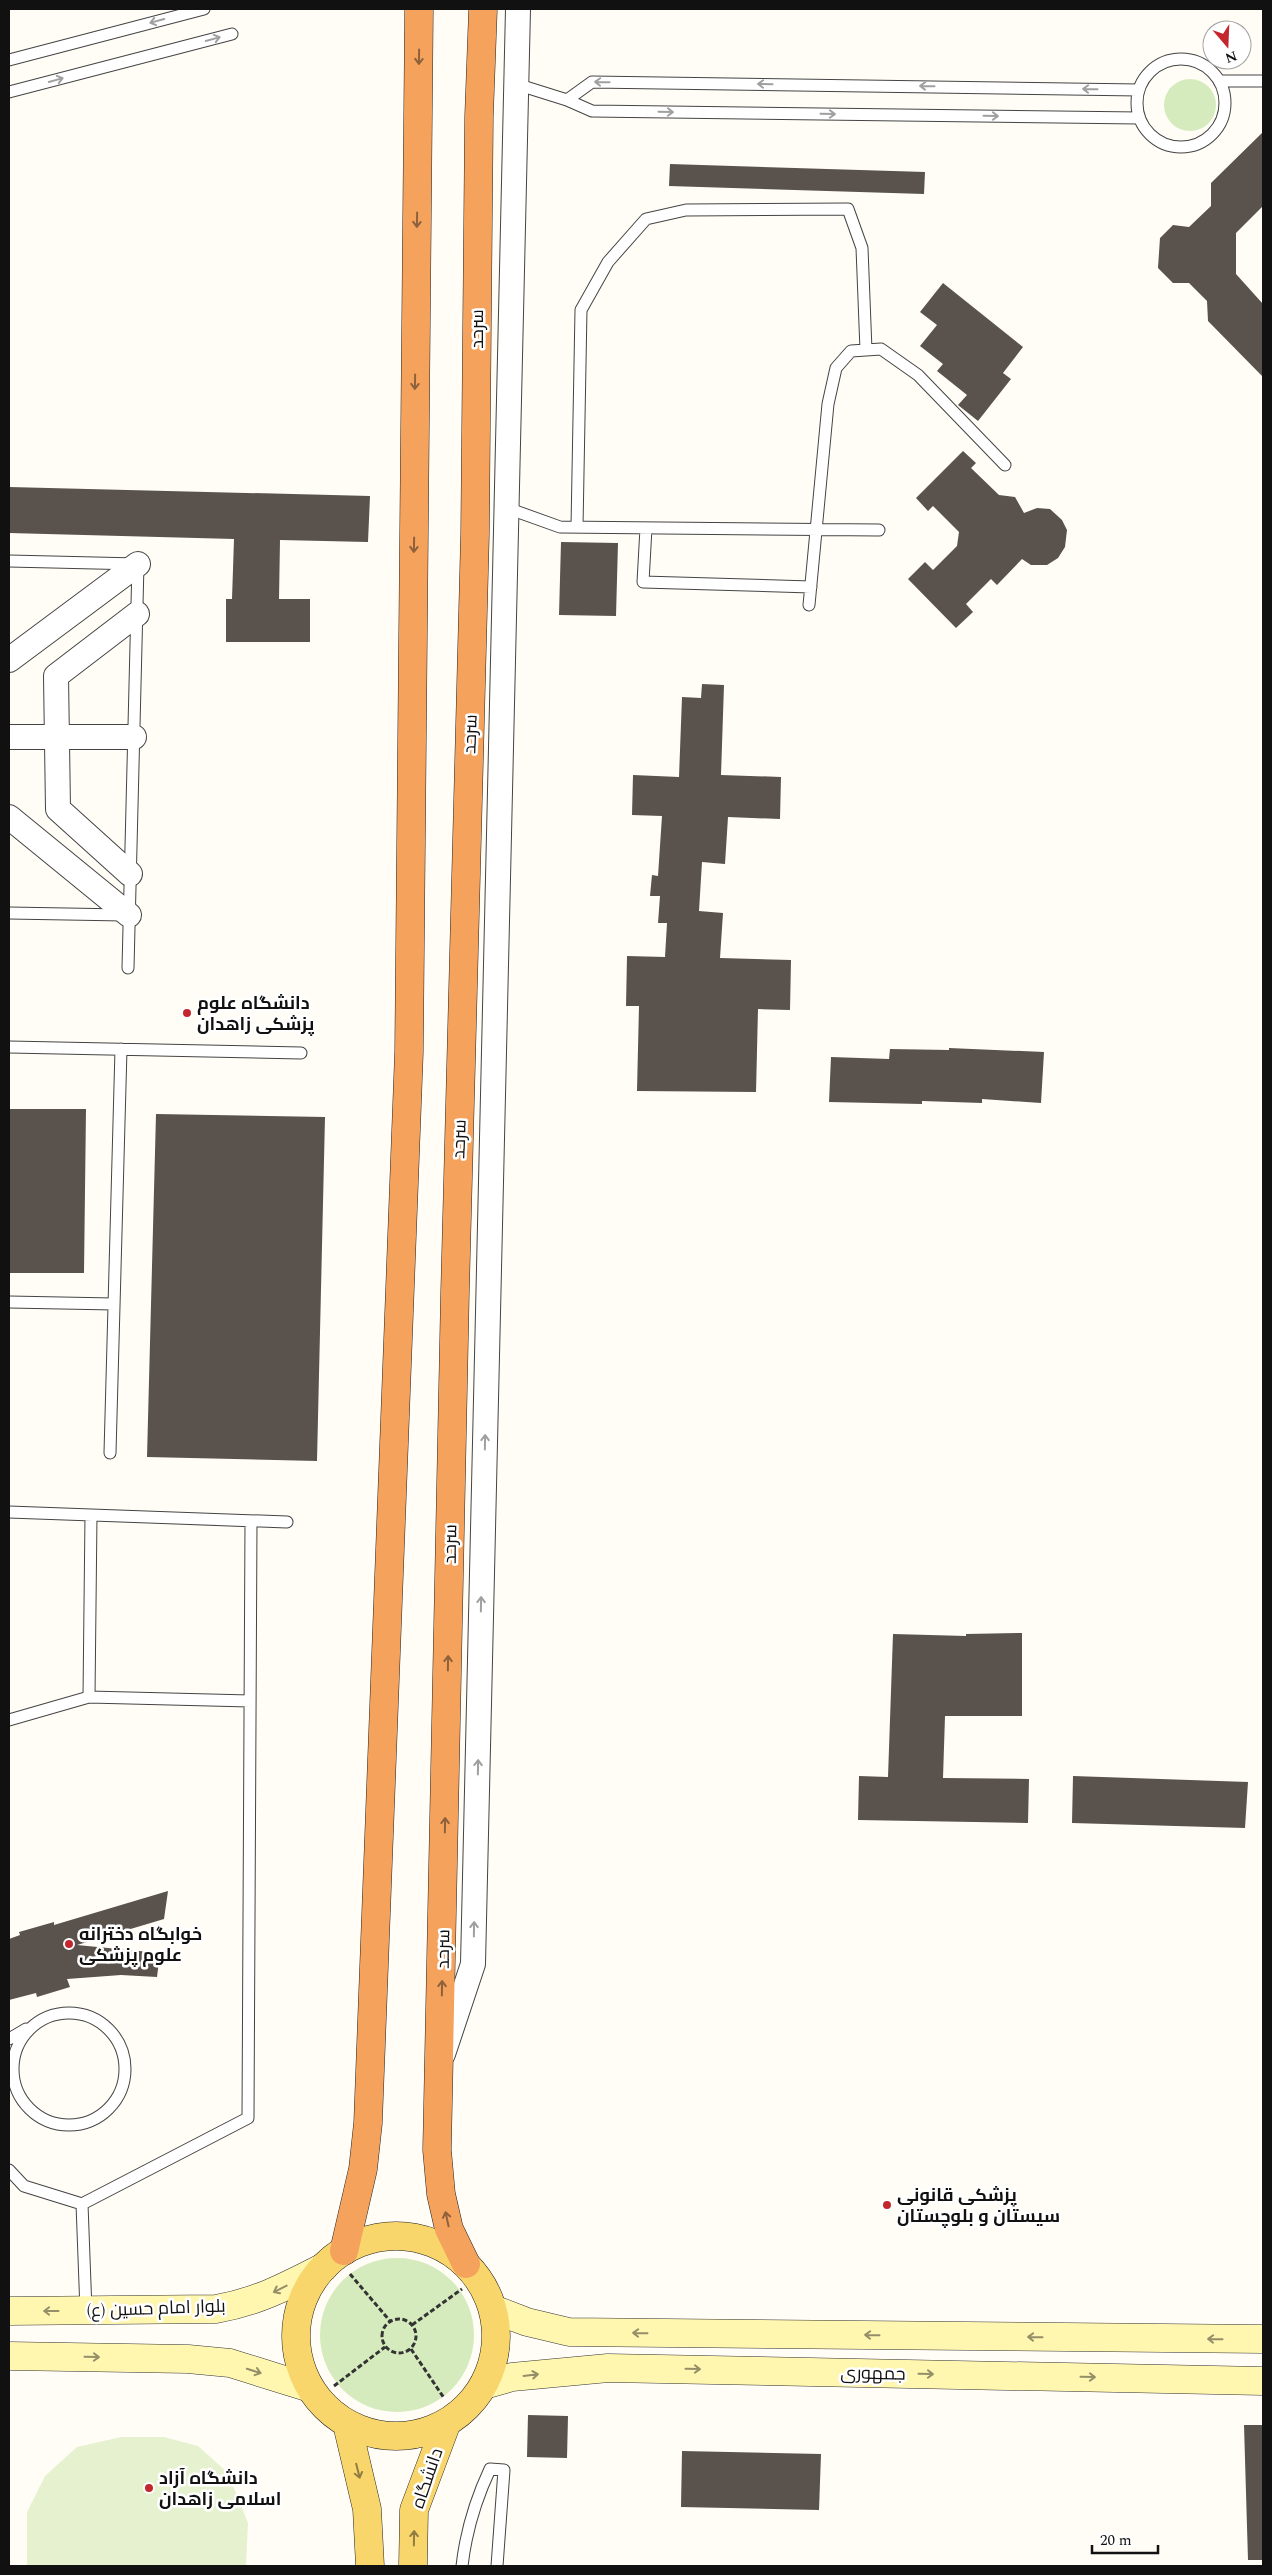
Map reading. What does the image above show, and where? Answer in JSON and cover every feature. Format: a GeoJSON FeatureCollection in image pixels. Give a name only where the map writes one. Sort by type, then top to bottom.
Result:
{"type":"FeatureCollection","features":[{"type":"Feature","properties":{"kind":"highway"},"geometry":{"type":"LineString","coordinates":[[340,2264],[363,2169],[368,2123],[409,1052],[419,9]]}},
{"type":"Feature","properties":{"kind":"highway","name":"سرحد"},"geometry":{"type":"LineString","coordinates":[[472,2272],[449,2229],[442,2194],[438,2150],[455,1302],[475,534],[479,116],[483,9]]}},
{"type":"Feature","properties":{"kind":"main road"},"geometry":{"type":"LineString","coordinates":[[394,2236],[420,2239],[445,2249],[472,2272],[493,2309],[496,2334],[493,2360],[484,2385],[468,2406],[453,2418],[423,2433],[397,2436],[371,2433],[347,2424],[326,2408],[314,2394],[299,2364],[295,2338],[298,2312],[308,2288],[368,2240],[394,2236]]}},
{"type":"Feature","properties":{"kind":"main road","name":"بلوار امام حسین (ع)"},"geometry":{"type":"LineString","coordinates":[[9,2312],[216,2309],[243,2304],[268,2295],[340,2264]]}},
{"type":"Feature","properties":{"kind":"main road"},"geometry":{"type":"LineString","coordinates":[[493,2309],[527,2322],[569,2332],[1263,2339]]}},
{"type":"Feature","properties":{"kind":"main road"},"geometry":{"type":"LineString","coordinates":[[9,2356],[188,2359],[230,2363],[314,2394]]}},
{"type":"Feature","properties":{"kind":"main road","name":"جمهوری"},"geometry":{"type":"LineString","coordinates":[[484,2385],[512,2377],[608,2368],[1263,2381]]}},
{"type":"Feature","properties":{"kind":"main road","name":"دانشگاه"},"geometry":{"type":"LineString","coordinates":[[413,2566],[414,2510],[453,2418]]}},
{"type":"Feature","properties":{"kind":"main road"},"geometry":{"type":"LineString","coordinates":[[347,2424],[367,2509],[370,2566]]}},
{"type":"Feature","properties":{"kind":"street"},"geometry":{"type":"LineString","coordinates":[[441,2060],[473,1964],[518,9]]}},
{"type":"Feature","properties":{"kind":"street"},"geometry":{"type":"LineString","coordinates":[[9,660],[138,564]]}},
{"type":"Feature","properties":{"kind":"street"},"geometry":{"type":"LineString","coordinates":[[130,874],[58,809],[56,676],[137,614]]}},
{"type":"Feature","properties":{"kind":"street"},"geometry":{"type":"LineString","coordinates":[[9,737],[134,737]]}},
{"type":"Feature","properties":{"kind":"street"},"geometry":{"type":"LineString","coordinates":[[9,817],[129,915]]}},
{"type":"Feature","properties":{"kind":"lane"},"geometry":{"type":"LineString","coordinates":[[9,60],[204,9]]}},
{"type":"Feature","properties":{"kind":"lane"},"geometry":{"type":"LineString","coordinates":[[9,92],[232,34]]}},
{"type":"Feature","properties":{"kind":"lane"},"geometry":{"type":"LineString","coordinates":[[1183,59],[1197,62],[1210,70],[1219,81],[1224,94],[1224,109],[1220,122],[1212,134],[1200,143],[1186,146],[1171,146],[1157,141],[1146,131],[1139,118],[1136,104],[1139,90],[1146,77],[1156,66],[1169,60],[1183,59]]}},
{"type":"Feature","properties":{"kind":"lane"},"geometry":{"type":"LineString","coordinates":[[1219,81],[1263,81]]}},
{"type":"Feature","properties":{"kind":"lane"},"geometry":{"type":"LineString","coordinates":[[567,100],[592,82],[1139,90]]}},
{"type":"Feature","properties":{"kind":"lane"},"geometry":{"type":"LineString","coordinates":[[516,84],[567,100],[592,111],[1139,118]]}},
{"type":"Feature","properties":{"kind":"lane"},"geometry":{"type":"LineString","coordinates":[[577,527],[581,310],[608,262],[646,219],[686,210],[848,208],[862,248],[866,350]]}},
{"type":"Feature","properties":{"kind":"lane"},"geometry":{"type":"LineString","coordinates":[[809,605],[818,529],[828,404],[836,368],[851,350],[881,348],[918,375],[1005,465]]}},
{"type":"Feature","properties":{"kind":"lane"},"geometry":{"type":"LineString","coordinates":[[507,508],[560,527],[879,530]]}},
{"type":"Feature","properties":{"kind":"lane"},"geometry":{"type":"LineString","coordinates":[[646,528],[643,582],[811,588]]}},
{"type":"Feature","properties":{"kind":"lane"},"geometry":{"type":"LineString","coordinates":[[9,561],[138,564],[128,968]]}},
{"type":"Feature","properties":{"kind":"lane"},"geometry":{"type":"LineString","coordinates":[[9,913],[129,915]]}},
{"type":"Feature","properties":{"kind":"lane"},"geometry":{"type":"LineString","coordinates":[[9,1047],[301,1053]]}},
{"type":"Feature","properties":{"kind":"lane"},"geometry":{"type":"LineString","coordinates":[[110,1453],[121,1049]]}},
{"type":"Feature","properties":{"kind":"lane"},"geometry":{"type":"LineString","coordinates":[[9,1302],[114,1304]]}},
{"type":"Feature","properties":{"kind":"lane"},"geometry":{"type":"LineString","coordinates":[[9,1512],[287,1522]]}},
{"type":"Feature","properties":{"kind":"lane"},"geometry":{"type":"LineString","coordinates":[[89,1697],[91,1515]]}},
{"type":"Feature","properties":{"kind":"lane"},"geometry":{"type":"LineString","coordinates":[[9,2170],[24,2186],[82,2204],[248,2118],[251,1521]]}},
{"type":"Feature","properties":{"kind":"lane"},"geometry":{"type":"LineString","coordinates":[[9,1720],[89,1697],[250,1701]]}},
{"type":"Feature","properties":{"kind":"lane"},"geometry":{"type":"LineString","coordinates":[[9,2039],[32,2026],[59,2013],[74,2012],[102,2022],[120,2044],[125,2058],[126,2073],[123,2088],[116,2101],[106,2112],[94,2120],[80,2124],[65,2125],[37,2116],[26,2106],[18,2094],[13,2065],[22,2037],[32,2026]]}},
{"type":"Feature","properties":{"kind":"lane"},"geometry":{"type":"LineString","coordinates":[[82,2204],[86,2311]]}},
{"type":"Feature","properties":{"kind":"lane"},"geometry":{"type":"LineString","coordinates":[[462,2566],[469,2523],[477,2496],[490,2469],[504,2470],[497,2566]]}},
{"type":"Feature","properties":{"kind":"path"},"geometry":{"type":"LineString","coordinates":[[340,2264],[390,2322]]}},
{"type":"Feature","properties":{"kind":"path"},"geometry":{"type":"LineString","coordinates":[[412,2325],[472,2272]]}},
{"type":"Feature","properties":{"kind":"path"},"geometry":{"type":"LineString","coordinates":[[401,2319],[412,2325],[416,2340],[411,2349],[406,2352],[394,2353],[385,2347],[381,2336],[385,2325],[401,2319]]}},
{"type":"Feature","properties":{"kind":"path"},"geometry":{"type":"LineString","coordinates":[[314,2394],[385,2347]]}},
{"type":"Feature","properties":{"kind":"path"},"geometry":{"type":"LineString","coordinates":[[411,2349],[443,2397],[453,2418]]}},
{"type":"Feature","properties":{"kind":"green space"},"geometry":{"type":"Polygon","coordinates":[[[1190,79],[1200,81],[1208,87],[1214,95],[1216,105],[1214,115],[1208,123],[1200,129],[1190,131],[1180,129],[1172,123],[1166,115],[1164,105],[1166,95],[1172,87],[1180,81],[1190,79]]]}},
{"type":"Feature","properties":{"kind":"green space"},"geometry":{"type":"Polygon","coordinates":[[[397,2258],[426,2264],[440,2271],[451,2281],[461,2292],[468,2306],[474,2335],[468,2364],[461,2378],[451,2389],[440,2399],[426,2406],[397,2412],[368,2406],[354,2399],[343,2389],[333,2378],[326,2364],[320,2335],[326,2306],[333,2292],[343,2281],[354,2271],[368,2264],[397,2258]]]}},
{"type":"Feature","properties":{"kind":"green space"},"geometry":{"type":"Polygon","coordinates":[[[121,2437],[164,2437],[198,2446],[228,2473],[248,2523],[246,2566],[27,2566],[27,2512],[45,2476],[77,2447],[121,2437]]]}},
{"type":"Feature","properties":{"kind":"building"},"geometry":{"type":"Polygon","coordinates":[[[1263,132],[1263,206],[1236,233],[1236,274],[1263,304],[1263,377],[1208,321],[1207,301],[1189,283],[1173,283],[1158,268],[1160,238],[1173,225],[1189,227],[1211,206],[1211,183],[1263,132]]]}},
{"type":"Feature","properties":{"kind":"building"},"geometry":{"type":"Polygon","coordinates":[[[670,164],[925,172],[924,194],[669,186],[670,164]]]}},
{"type":"Feature","properties":{"kind":"building"},"geometry":{"type":"Polygon","coordinates":[[[943,283],[1023,347],[1003,373],[1011,379],[978,421],[958,405],[967,395],[937,371],[943,364],[920,346],[937,325],[920,312],[943,283]]]}},
{"type":"Feature","properties":{"kind":"building"},"geometry":{"type":"Polygon","coordinates":[[[963,451],[976,463],[971,468],[999,495],[1015,497],[1024,513],[1037,508],[1050,509],[1062,520],[1067,530],[1065,547],[1058,558],[1047,565],[1031,565],[1022,559],[997,585],[991,579],[966,604],[973,612],[956,628],[908,579],[925,562],[933,570],[957,546],[959,532],[933,506],[928,511],[916,498],[963,451]]]}},
{"type":"Feature","properties":{"kind":"building"},"geometry":{"type":"Polygon","coordinates":[[[9,487],[370,496],[368,542],[280,540],[279,599],[310,599],[310,642],[226,642],[226,599],[232,599],[234,539],[9,533],[9,487]]]}},
{"type":"Feature","properties":{"kind":"building"},"geometry":{"type":"Polygon","coordinates":[[[561,542],[618,543],[616,616],[559,615],[561,542]]]}},
{"type":"Feature","properties":{"kind":"building"},"geometry":{"type":"Polygon","coordinates":[[[702,684],[724,685],[721,775],[781,777],[780,819],[728,817],[725,864],[702,862],[699,911],[723,913],[720,958],[791,960],[790,1010],[758,1009],[756,1092],[637,1091],[639,1006],[626,1006],[627,956],[665,957],[667,923],[658,923],[660,896],[650,896],[652,875],[658,876],[662,816],[632,815],[633,775],[679,777],[682,697],[701,698],[702,684]]]}},
{"type":"Feature","properties":{"kind":"building"},"geometry":{"type":"Polygon","coordinates":[[[949,1048],[1044,1052],[1041,1103],[982,1099],[982,1103],[922,1101],[922,1104],[829,1102],[831,1057],[889,1059],[890,1049],[949,1050],[949,1048]]]}},
{"type":"Feature","properties":{"kind":"building"},"geometry":{"type":"Polygon","coordinates":[[[9,1109],[86,1109],[84,1273],[9,1273],[9,1109]]]}},
{"type":"Feature","properties":{"kind":"building"},"geometry":{"type":"Polygon","coordinates":[[[156,1114],[325,1117],[317,1461],[147,1457],[156,1114]]]}},
{"type":"Feature","properties":{"kind":"building"},"geometry":{"type":"Polygon","coordinates":[[[1022,1633],[1022,1716],[945,1716],[943,1778],[1029,1779],[1028,1823],[858,1820],[859,1776],[888,1777],[893,1634],[966,1636],[966,1634],[1022,1633]]]}},
{"type":"Feature","properties":{"kind":"building"},"geometry":{"type":"Polygon","coordinates":[[[1073,1776],[1248,1782],[1245,1828],[1072,1823],[1073,1776]]]}},
{"type":"Feature","properties":{"kind":"building","name":"خوابگاه دخترانه علوم پزشکی"},"geometry":{"type":"Polygon","coordinates":[[[168,1891],[164,1919],[77,1945],[160,1953],[157,1977],[121,1975],[67,1979],[70,1987],[37,1997],[36,1993],[9,2000],[9,1939],[20,1935],[19,1932],[54,1922],[54,1925],[168,1891]]]}},
{"type":"Feature","properties":{"kind":"building"},"geometry":{"type":"Polygon","coordinates":[[[528,2415],[568,2416],[567,2458],[527,2457],[528,2415]]]}},
{"type":"Feature","properties":{"kind":"building"},"geometry":{"type":"Polygon","coordinates":[[[1244,2425],[1263,2425],[1263,2560],[1248,2560],[1244,2425]]]}},
{"type":"Feature","properties":{"kind":"building"},"geometry":{"type":"Polygon","coordinates":[[[682,2451],[821,2454],[819,2510],[681,2507],[682,2451]]]}},
{"type":"Feature","properties":{"kind":"place","name":"دانشگاه علوم پزشکی زاهدان"},"geometry":{"type":"Point","coordinates":[187,1013]}},
{"type":"Feature","properties":{"kind":"place","name":"خوابگاه دخترانه علوم پزشکی"},"geometry":{"type":"Point","coordinates":[69,1944]}},
{"type":"Feature","properties":{"kind":"place","name":"پزشکی قانونی سیستان و بلوچستان"},"geometry":{"type":"Point","coordinates":[887,2205]}},
{"type":"Feature","properties":{"kind":"place","name":"دانشگاه آزاد اسلامی زاهدان"},"geometry":{"type":"Point","coordinates":[149,2488]}}]}
